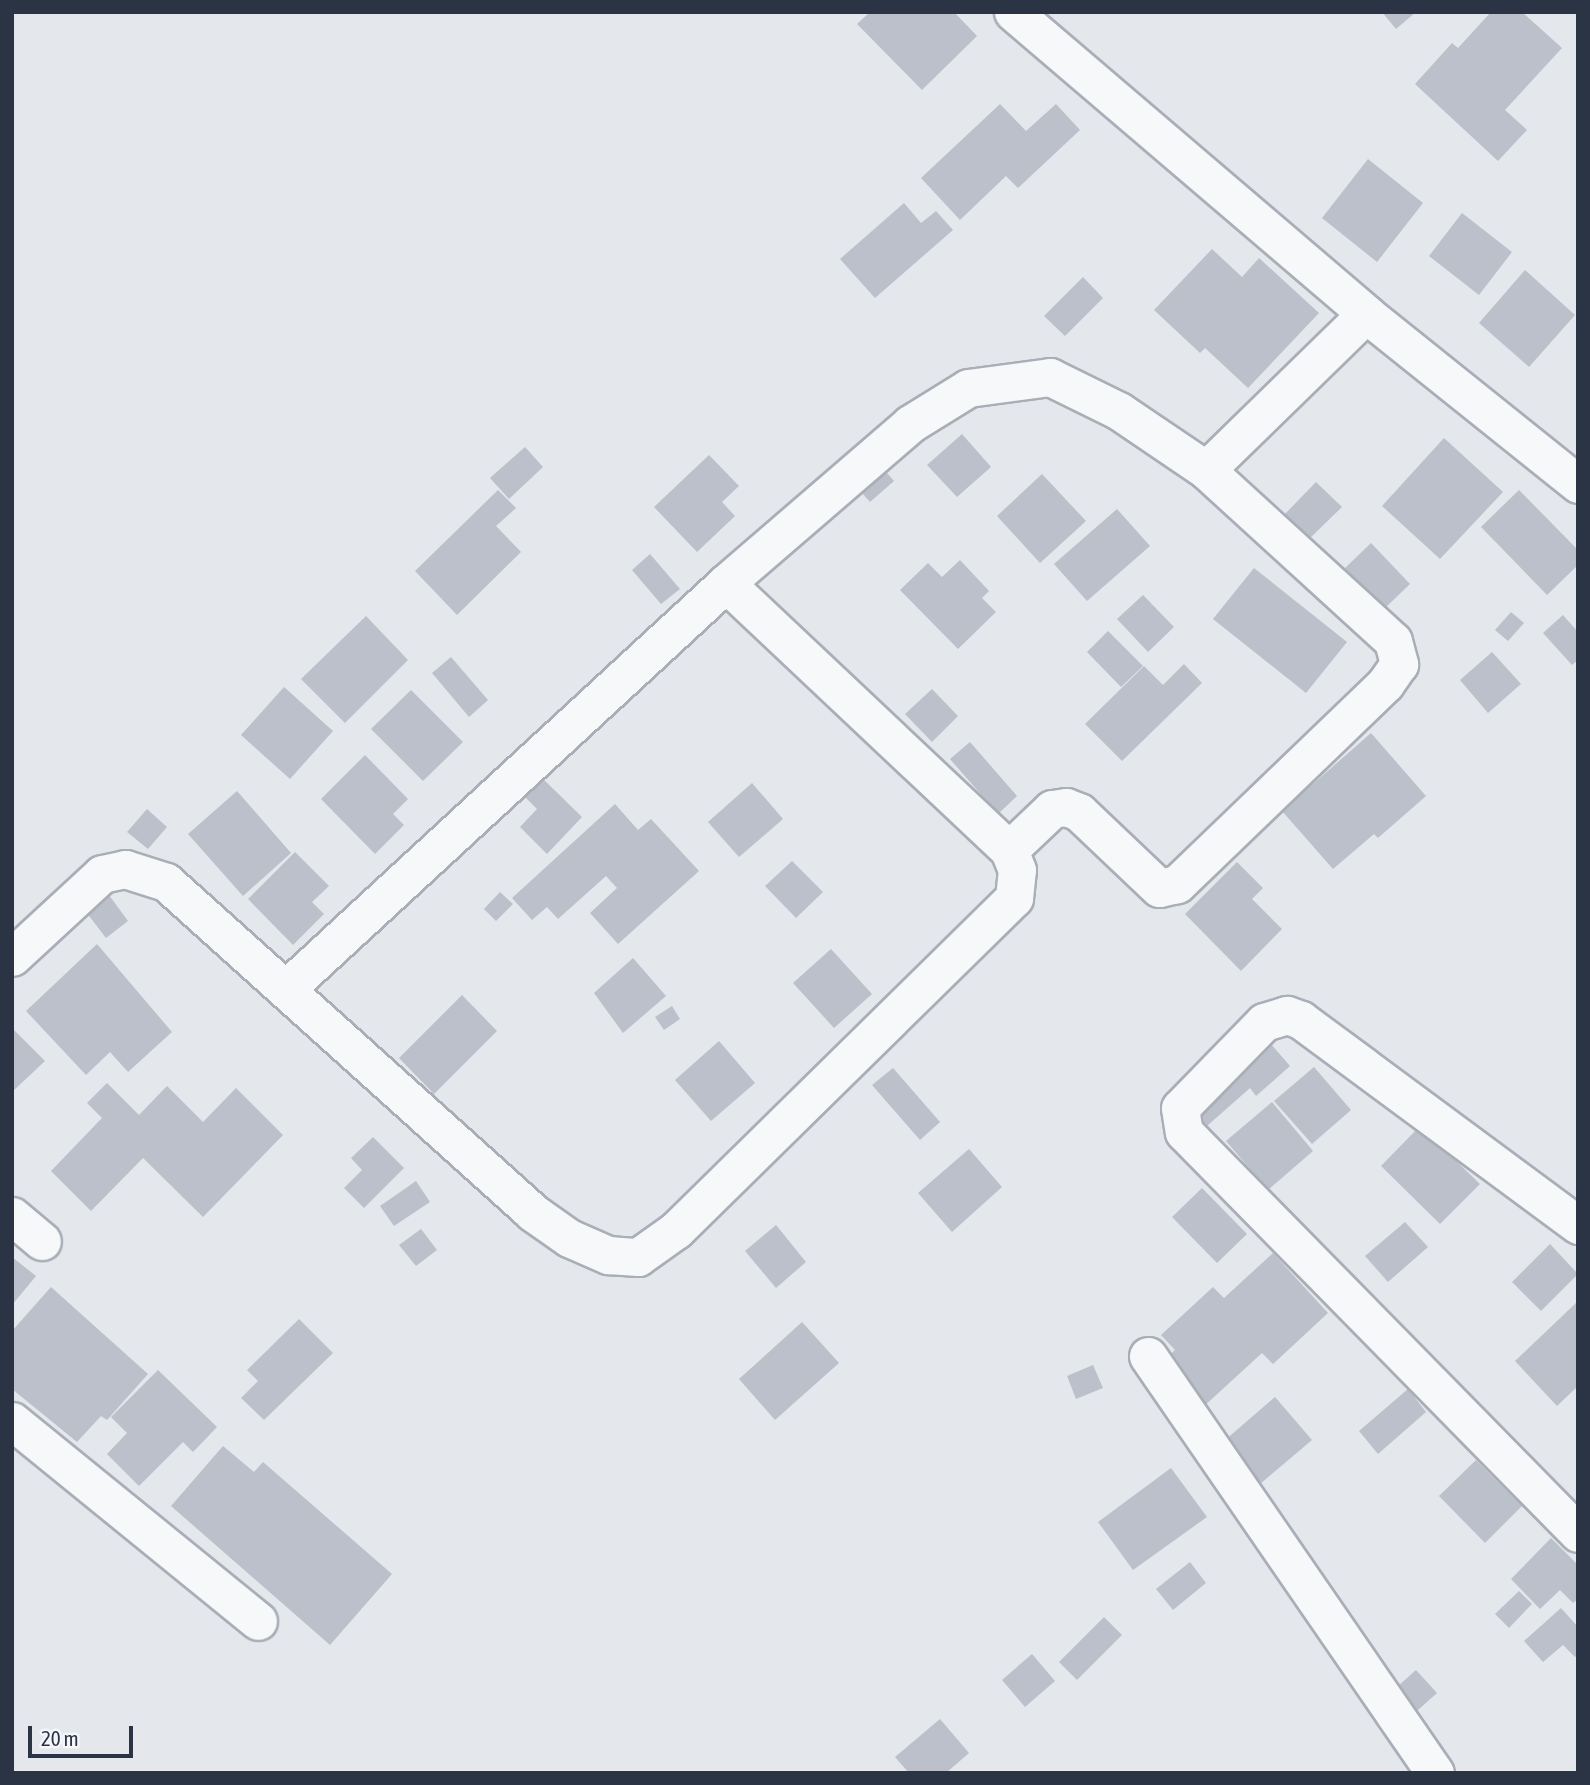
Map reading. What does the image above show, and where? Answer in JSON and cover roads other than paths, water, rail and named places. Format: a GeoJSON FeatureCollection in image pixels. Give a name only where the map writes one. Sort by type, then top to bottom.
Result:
{"type":"FeatureCollection","features":[{"type":"Feature","properties":{"kind":"street"},"geometry":{"type":"LineString","coordinates":[[1016,13],[1366,314],[1578,484]]}},
{"type":"Feature","properties":{"kind":"street"},"geometry":{"type":"LineString","coordinates":[[1206,470],[1366,314]]}},
{"type":"Feature","properties":{"kind":"street"},"geometry":{"type":"LineString","coordinates":[[287,988],[726,583],[910,424],[968,388],[1050,377],[1119,411],[1206,470],[1393,641],[1399,664],[1385,684],[1177,884],[1159,888],[1079,812],[1066,807],[1052,808],[1009,850]]}},
{"type":"Feature","properties":{"kind":"street"},"geometry":{"type":"LineString","coordinates":[[12,957],[102,874],[125,869],[166,882],[287,988],[532,1212],[569,1238],[598,1251],[638,1257],[677,1230],[1014,898],[1017,870],[1009,850],[726,583]]}},
{"type":"Feature","properties":{"kind":"street"},"geometry":{"type":"LineString","coordinates":[[1578,1225],[1301,1020],[1287,1015],[1264,1022],[1180,1108],[1184,1132],[1578,1533]]}},
{"type":"Feature","properties":{"kind":"street"},"geometry":{"type":"LineString","coordinates":[[12,1216],[42,1241]]}},
{"type":"Feature","properties":{"kind":"street"},"geometry":{"type":"LineString","coordinates":[[1149,1356],[1434,1773]]}},
{"type":"Feature","properties":{"kind":"street"},"geometry":{"type":"LineString","coordinates":[[12,1421],[258,1621]]}}]}
